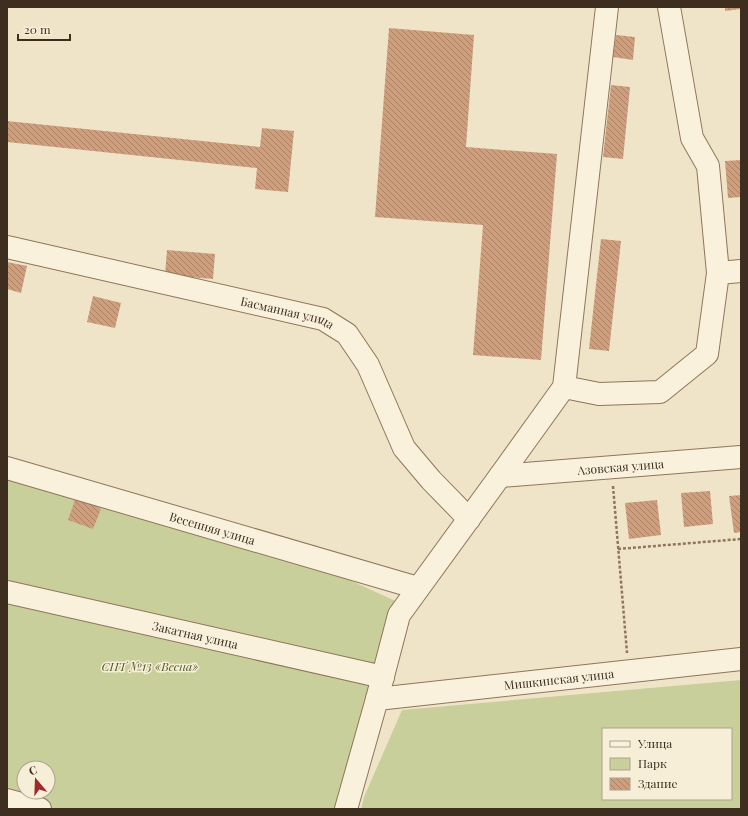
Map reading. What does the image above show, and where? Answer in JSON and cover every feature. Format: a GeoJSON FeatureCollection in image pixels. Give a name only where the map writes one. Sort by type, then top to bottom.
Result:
{"type":"FeatureCollection","features":[{"type":"Feature","properties":{"kind":"street"},"geometry":{"type":"LineString","coordinates":[[346,809],[378,698],[399,615],[564,387],[607,7]]}},
{"type":"Feature","properties":{"kind":"street"},"geometry":{"type":"LineString","coordinates":[[564,387],[599,394],[660,392],[707,354],[718,273],[708,166],[692,138],[669,7]]}},
{"type":"Feature","properties":{"kind":"street","name":"Басманная улица"},"geometry":{"type":"LineString","coordinates":[[7,247],[322,319],[347,334],[368,365],[404,448],[431,480],[469,519]]}},
{"type":"Feature","properties":{"kind":"street"},"geometry":{"type":"LineString","coordinates":[[718,273],[741,271]]}},
{"type":"Feature","properties":{"kind":"street","name":"Азовская улица"},"geometry":{"type":"LineString","coordinates":[[500,476],[741,456]]}},
{"type":"Feature","properties":{"kind":"street","name":"Весенняя улица"},"geometry":{"type":"LineString","coordinates":[[7,468],[418,588]]}},
{"type":"Feature","properties":{"kind":"street","name":"Закатная улица"},"geometry":{"type":"LineString","coordinates":[[7,592],[383,677]]}},
{"type":"Feature","properties":{"kind":"street","name":"Мишкинская улица"},"geometry":{"type":"LineString","coordinates":[[378,698],[741,659]]}},
{"type":"Feature","properties":{"kind":"street"},"geometry":{"type":"LineString","coordinates":[[7,800],[40,809]]}},
{"type":"Feature","properties":{"kind":"path"},"geometry":{"type":"LineString","coordinates":[[612,467],[629,671]]}},
{"type":"Feature","properties":{"kind":"path"},"geometry":{"type":"LineString","coordinates":[[618,549],[741,539]]}},
{"type":"Feature","properties":{"kind":"green space","name":"СНТ №13 «Весна»"},"geometry":{"type":"Polygon","coordinates":[[[7,477],[330,571],[404,605],[343,809],[7,809],[7,477]]]}},
{"type":"Feature","properties":{"kind":"green space"},"geometry":{"type":"Polygon","coordinates":[[[741,680],[741,809],[361,809],[364,797],[402,710],[741,680]]]}},
{"type":"Feature","properties":{"kind":"building"},"geometry":{"type":"Polygon","coordinates":[[[725,7],[741,7],[741,9],[725,11],[725,7]]]}},
{"type":"Feature","properties":{"kind":"building"},"geometry":{"type":"Polygon","coordinates":[[[389,28],[474,35],[466,147],[557,154],[541,360],[473,355],[483,225],[375,217],[389,28]]]}},
{"type":"Feature","properties":{"kind":"building"},"geometry":{"type":"Polygon","coordinates":[[[616,35],[635,37],[633,60],[613,57],[616,35]]]}},
{"type":"Feature","properties":{"kind":"building"},"geometry":{"type":"Polygon","coordinates":[[[611,85],[630,87],[623,159],[603,157],[611,85]]]}},
{"type":"Feature","properties":{"kind":"building"},"geometry":{"type":"Polygon","coordinates":[[[7,121],[260,147],[262,128],[294,131],[288,192],[255,189],[257,168],[7,142],[7,121]]]}},
{"type":"Feature","properties":{"kind":"building"},"geometry":{"type":"Polygon","coordinates":[[[741,160],[741,197],[728,198],[725,161],[741,160]]]}},
{"type":"Feature","properties":{"kind":"building"},"geometry":{"type":"Polygon","coordinates":[[[601,239],[621,241],[609,351],[589,349],[601,239]]]}},
{"type":"Feature","properties":{"kind":"building"},"geometry":{"type":"Polygon","coordinates":[[[167,250],[215,254],[213,279],[165,275],[167,250]]]}},
{"type":"Feature","properties":{"kind":"building"},"geometry":{"type":"Polygon","coordinates":[[[7,262],[27,266],[21,293],[7,289],[7,262]]]}},
{"type":"Feature","properties":{"kind":"building"},"geometry":{"type":"Polygon","coordinates":[[[93,296],[121,303],[115,328],[87,322],[93,296]]]}},
{"type":"Feature","properties":{"kind":"building"},"geometry":{"type":"Polygon","coordinates":[[[710,491],[713,524],[684,527],[681,493],[710,491]]]}},
{"type":"Feature","properties":{"kind":"building"},"geometry":{"type":"Polygon","coordinates":[[[77,494],[95,501],[94,505],[101,509],[93,529],[68,520],[77,494]]]}},
{"type":"Feature","properties":{"kind":"building"},"geometry":{"type":"Polygon","coordinates":[[[741,495],[741,532],[734,533],[729,496],[741,495]]]}},
{"type":"Feature","properties":{"kind":"building"},"geometry":{"type":"Polygon","coordinates":[[[657,500],[661,535],[629,539],[625,503],[657,500]]]}}]}
